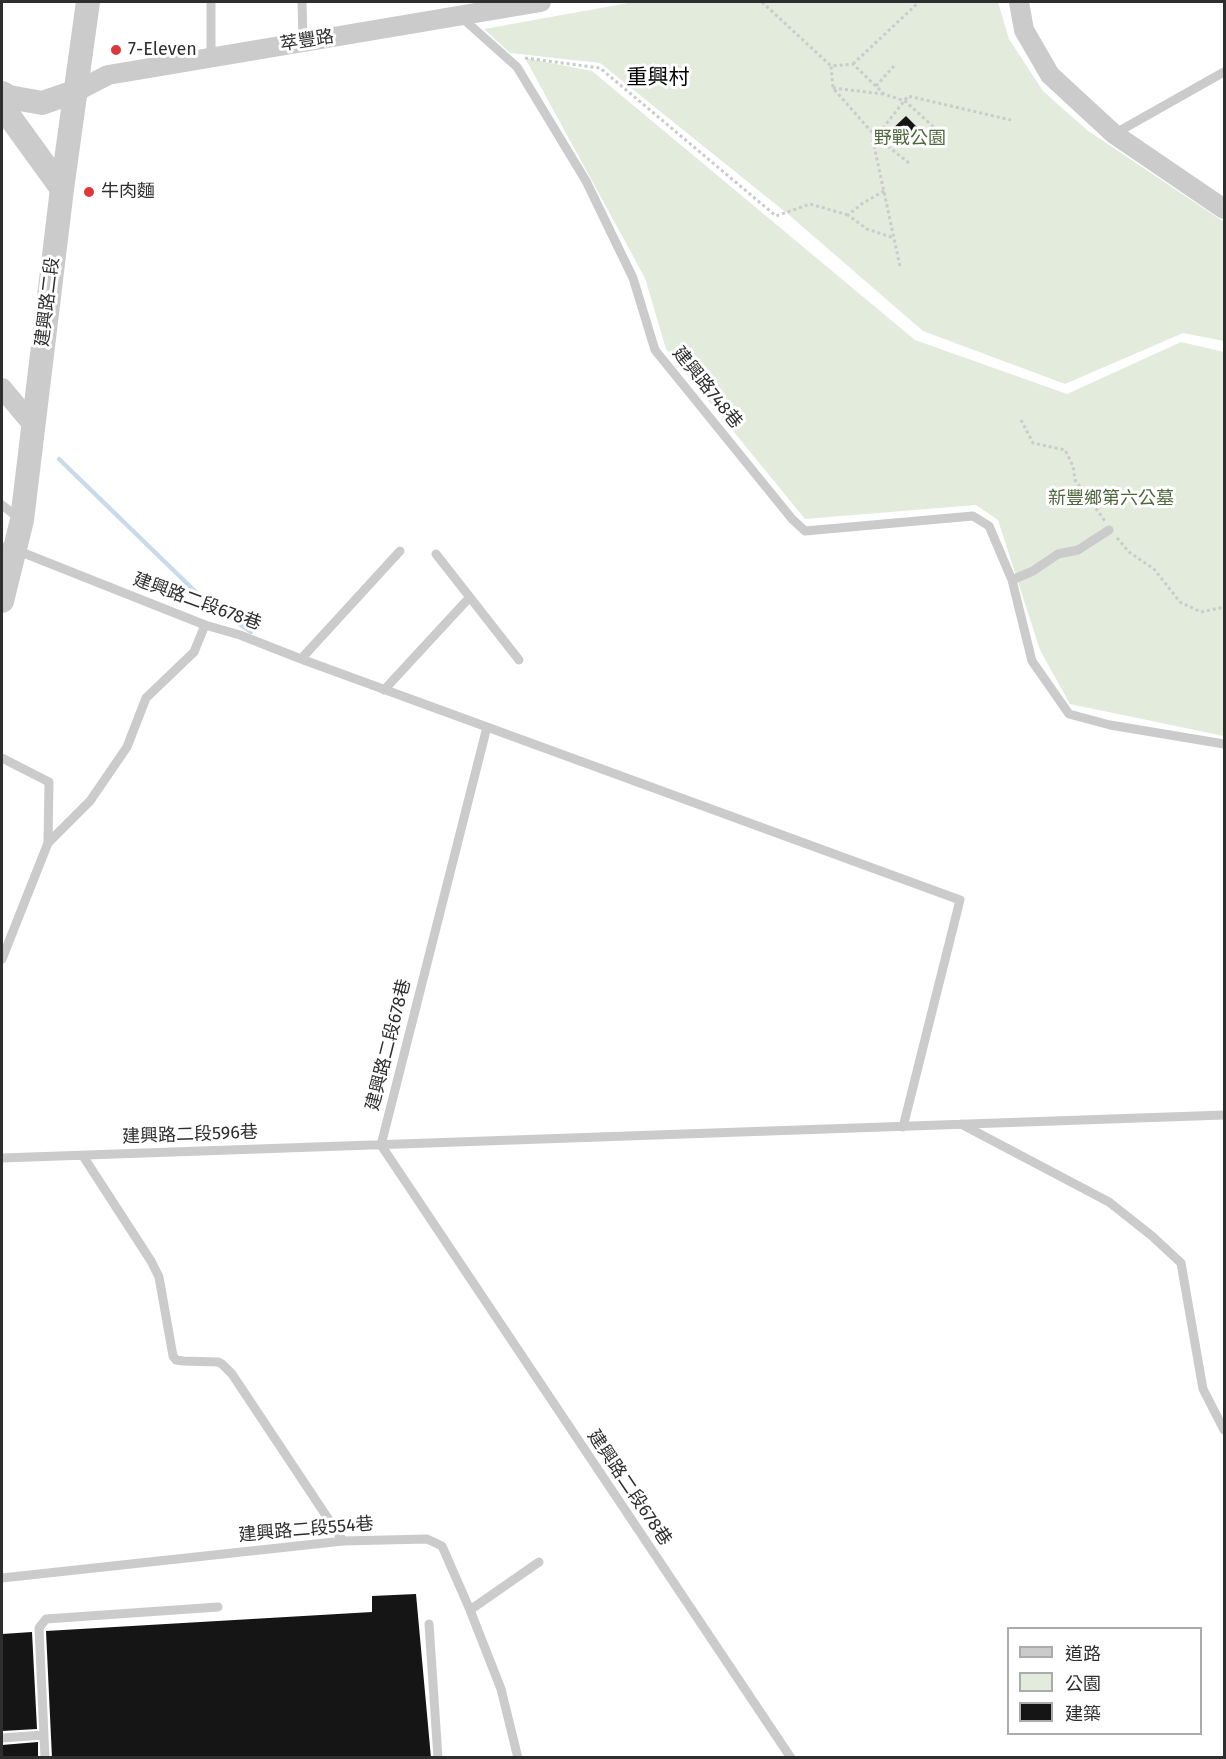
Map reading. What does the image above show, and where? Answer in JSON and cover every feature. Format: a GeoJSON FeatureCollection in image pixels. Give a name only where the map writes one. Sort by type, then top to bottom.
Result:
{"type":"FeatureCollection","features":[{"type":"Feature","properties":{"kind":"street","name":"建興路二段"},"geometry":{"type":"LineString","coordinates":[[2,601],[9,549],[22,520],[62,189],[88,2]]}},
{"type":"Feature","properties":{"kind":"street","name":"萃豐路"},"geometry":{"type":"LineString","coordinates":[[77,91],[108,75],[541,2]]}},
{"type":"Feature","properties":{"kind":"street"},"geometry":{"type":"LineString","coordinates":[[1019,2],[1024,30],[1050,75],[1114,134],[1224,209]]}},
{"type":"Feature","properties":{"kind":"street"},"geometry":{"type":"LineString","coordinates":[[2,93],[9,97],[42,103],[77,91]]}},
{"type":"Feature","properties":{"kind":"street"},"geometry":{"type":"LineString","coordinates":[[2,106],[62,189]]}},
{"type":"Feature","properties":{"kind":"street"},"geometry":{"type":"LineString","coordinates":[[2,388],[33,425]]}},
{"type":"Feature","properties":{"kind":"lane"},"geometry":{"type":"LineString","coordinates":[[211,2],[211,56]]}},
{"type":"Feature","properties":{"kind":"lane"},"geometry":{"type":"LineString","coordinates":[[302,2],[303,41]]}},
{"type":"Feature","properties":{"kind":"lane","name":"建興路748巷"},"geometry":{"type":"LineString","coordinates":[[459,16],[517,67],[586,181],[633,278],[655,350],[792,519],[805,531],[973,516],[988,526],[1012,580],[1032,661],[1069,714],[1110,725],[1224,744]]}},
{"type":"Feature","properties":{"kind":"lane"},"geometry":{"type":"LineString","coordinates":[[1114,134],[1224,72]]}},
{"type":"Feature","properties":{"kind":"lane"},"geometry":{"type":"LineString","coordinates":[[2,506],[22,520]]}},
{"type":"Feature","properties":{"kind":"lane"},"geometry":{"type":"LineString","coordinates":[[1012,580],[1033,571],[1058,554],[1078,550],[1109,530]]}},
{"type":"Feature","properties":{"kind":"lane","name":"建興路二段678巷"},"geometry":{"type":"LineString","coordinates":[[9,549],[205,625],[240,635],[487,727],[381,1145],[791,1758]]}},
{"type":"Feature","properties":{"kind":"lane"},"geometry":{"type":"LineString","coordinates":[[301,659],[400,551]]}},
{"type":"Feature","properties":{"kind":"lane"},"geometry":{"type":"LineString","coordinates":[[436,554],[519,660]]}},
{"type":"Feature","properties":{"kind":"lane"},"geometry":{"type":"LineString","coordinates":[[384,690],[469,598]]}},
{"type":"Feature","properties":{"kind":"lane"},"geometry":{"type":"LineString","coordinates":[[48,843],[90,801],[127,747],[147,698],[194,652],[205,625]]}},
{"type":"Feature","properties":{"kind":"lane"},"geometry":{"type":"LineString","coordinates":[[487,727],[960,900],[903,1127]]}},
{"type":"Feature","properties":{"kind":"lane"},"geometry":{"type":"LineString","coordinates":[[2,758],[49,782],[48,843],[2,959]]}},
{"type":"Feature","properties":{"kind":"lane","name":"建興路二段596巷"},"geometry":{"type":"LineString","coordinates":[[2,1158],[1224,1115]]}},
{"type":"Feature","properties":{"kind":"lane"},"geometry":{"type":"LineString","coordinates":[[961,1124],[1109,1202],[1152,1236],[1181,1263],[1203,1389],[1224,1430]]}},
{"type":"Feature","properties":{"kind":"lane"},"geometry":{"type":"LineString","coordinates":[[83,1156],[159,1277],[173,1356],[176,1360],[183,1362],[218,1362],[227,1369],[343,1541]]}},
{"type":"Feature","properties":{"kind":"lane","name":"建興路二段554巷"},"geometry":{"type":"LineString","coordinates":[[2,1578],[343,1541],[427,1539],[442,1546],[470,1610],[505,1704],[518,1758]]}},
{"type":"Feature","properties":{"kind":"lane"},"geometry":{"type":"LineString","coordinates":[[470,1610],[539,1562]]}},
{"type":"Feature","properties":{"kind":"lane"},"geometry":{"type":"LineString","coordinates":[[45,1758],[39,1628],[46,1619],[218,1607]]}},
{"type":"Feature","properties":{"kind":"lane"},"geometry":{"type":"LineString","coordinates":[[429,1624],[438,1758]]}},
{"type":"Feature","properties":{"kind":"lane"},"geometry":{"type":"LineString","coordinates":[[2,1738],[43,1735]]}},
{"type":"Feature","properties":{"kind":"path"},"geometry":{"type":"LineString","coordinates":[[762,2],[831,66],[832,88],[876,137],[909,163]]}},
{"type":"Feature","properties":{"kind":"path"},"geometry":{"type":"LineString","coordinates":[[831,66],[853,64],[919,2]]}},
{"type":"Feature","properties":{"kind":"path"},"geometry":{"type":"LineString","coordinates":[[505,56],[600,68],[776,216],[810,204],[848,215],[867,229],[894,238]]}},
{"type":"Feature","properties":{"kind":"path"},"geometry":{"type":"LineString","coordinates":[[853,64],[884,94]]}},
{"type":"Feature","properties":{"kind":"path"},"geometry":{"type":"LineString","coordinates":[[876,86],[894,66]]}},
{"type":"Feature","properties":{"kind":"path"},"geometry":{"type":"LineString","coordinates":[[832,88],[884,94],[905,101],[938,131]]}},
{"type":"Feature","properties":{"kind":"path"},"geometry":{"type":"LineString","coordinates":[[900,266],[873,141],[876,137],[908,96],[1011,120]]}},
{"type":"Feature","properties":{"kind":"path"},"geometry":{"type":"LineString","coordinates":[[848,215],[884,191]]}},
{"type":"Feature","properties":{"kind":"green space","name":"野戰公園"},"geometry":{"type":"Polygon","coordinates":[[[634,2],[998,2],[1009,39],[1043,91],[1087,130],[1224,222],[1224,341],[1183,333],[1065,384],[923,331],[789,215],[600,63],[510,53],[484,29],[634,2]]]}},
{"type":"Feature","properties":{"kind":"green space","name":"新豐鄉第六公墓"},"geometry":{"type":"Polygon","coordinates":[[[525,58],[592,71],[915,340],[1067,394],[1181,342],[1224,352],[1224,736],[1070,704],[1040,650],[998,520],[976,505],[805,519],[666,349],[645,278],[525,58]]]}},
{"type":"Feature","properties":{"kind":"building"},"geometry":{"type":"Polygon","coordinates":[[[906,116],[919,129],[902,146],[888,133],[906,116]]]}},
{"type":"Feature","properties":{"kind":"building"},"geometry":{"type":"Polygon","coordinates":[[[416,1594],[431,1758],[52,1758],[46,1631],[372,1612],[372,1596],[416,1594]]]}},
{"type":"Feature","properties":{"kind":"building"},"geometry":{"type":"Polygon","coordinates":[[[32,1632],[37,1729],[2,1731],[2,1634],[32,1632]]]}},
{"type":"Feature","properties":{"kind":"building"},"geometry":{"type":"Polygon","coordinates":[[[38,1742],[38,1758],[2,1758],[2,1745],[38,1742]]]}},
{"type":"Feature","properties":{"kind":"waterway"},"geometry":{"type":"LineString","coordinates":[[59,459],[203,599],[251,632]]}},
{"type":"Feature","properties":{"kind":"place","name":"7-Eleven"},"geometry":{"type":"Point","coordinates":[116,50]}},
{"type":"Feature","properties":{"kind":"place","name":"牛肉麵"},"geometry":{"type":"Point","coordinates":[89,192]}},
{"type":"Feature","properties":{"kind":"district","name":"重興村"},"geometry":{"type":"Point","coordinates":[658,78]}}]}
